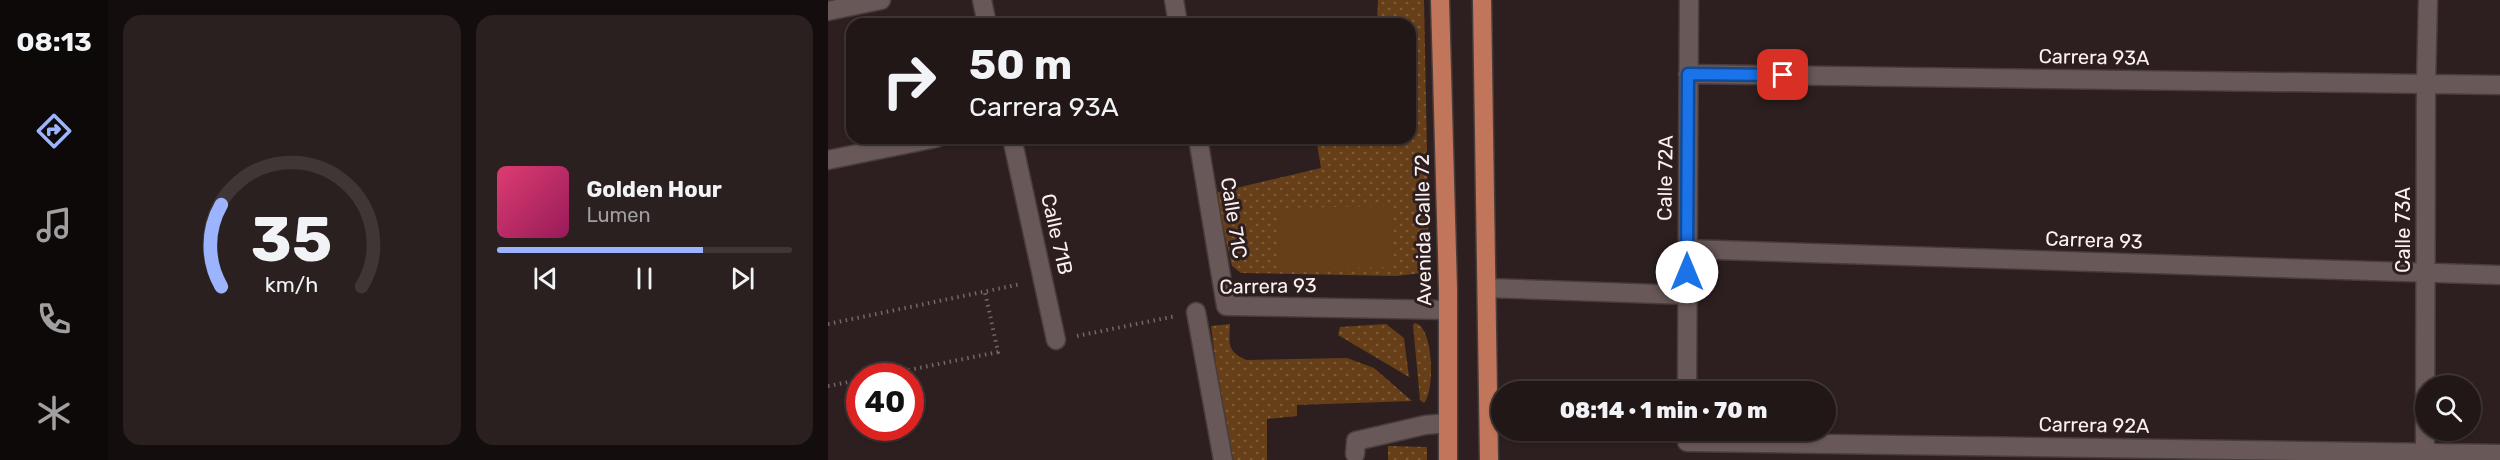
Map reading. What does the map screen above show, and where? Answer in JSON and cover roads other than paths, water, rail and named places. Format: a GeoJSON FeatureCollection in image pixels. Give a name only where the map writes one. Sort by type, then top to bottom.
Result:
{"type":"FeatureCollection","features":[{"type":"Feature","properties":{"kind":"main road","name":"Avenida Calle 72"},"geometry":{"type":"LineString","coordinates":[[1440,0],[1448,310],[1448,460]]}},
{"type":"Feature","properties":{"kind":"main road"},"geometry":{"type":"LineString","coordinates":[[1482,0],[1488,460]]}},
{"type":"Feature","properties":{"kind":"street"},"geometry":{"type":"LineString","coordinates":[[828,11],[881,0]]}},
{"type":"Feature","properties":{"kind":"street"},"geometry":{"type":"LineString","coordinates":[[981,0],[986,18]]}},
{"type":"Feature","properties":{"kind":"street"},"geometry":{"type":"LineString","coordinates":[[1174,0],[1178,18]]}},
{"type":"Feature","properties":{"kind":"street","name":"Calle 72A"},"geometry":{"type":"LineString","coordinates":[[1687,381],[1689,0]]}},
{"type":"Feature","properties":{"kind":"street","name":"Calle 73A"},"geometry":{"type":"LineString","coordinates":[[2425,457],[2428,0]]}},
{"type":"Feature","properties":{"kind":"street","name":"Carrera 93A"},"geometry":{"type":"LineString","coordinates":[[1688,74],[2500,86]]}},
{"type":"Feature","properties":{"kind":"street"},"geometry":{"type":"LineString","coordinates":[[828,160],[907,144]]}},
{"type":"Feature","properties":{"kind":"street","name":"Calle 71B"},"geometry":{"type":"LineString","coordinates":[[1013,144],[1056,340]]}},
{"type":"Feature","properties":{"kind":"street","name":"Calle 71C"},"geometry":{"type":"LineString","coordinates":[[1198,144],[1226,306]]}},
{"type":"Feature","properties":{"kind":"street","name":"Carrera 93"},"geometry":{"type":"LineString","coordinates":[[1686,249],[2500,275]]}},
{"type":"Feature","properties":{"kind":"street"},"geometry":{"type":"LineString","coordinates":[[1487,288],[1687,295]]}},
{"type":"Feature","properties":{"kind":"street","name":"Carrera 93"},"geometry":{"type":"LineString","coordinates":[[1226,306],[1448,310]]}},
{"type":"Feature","properties":{"kind":"street"},"geometry":{"type":"LineString","coordinates":[[1196,312],[1223,460]]}},
{"type":"Feature","properties":{"kind":"street"},"geometry":{"type":"LineString","coordinates":[[1355,454],[1356,441],[1425,425],[1448,423]]}},
{"type":"Feature","properties":{"kind":"street","name":"Carrera 92A"},"geometry":{"type":"LineString","coordinates":[[1836,440],[2425,457],[2500,454]]}},
{"type":"Feature","properties":{"kind":"street"},"geometry":{"type":"LineString","coordinates":[[1686,460],[1687,441]]}}]}
